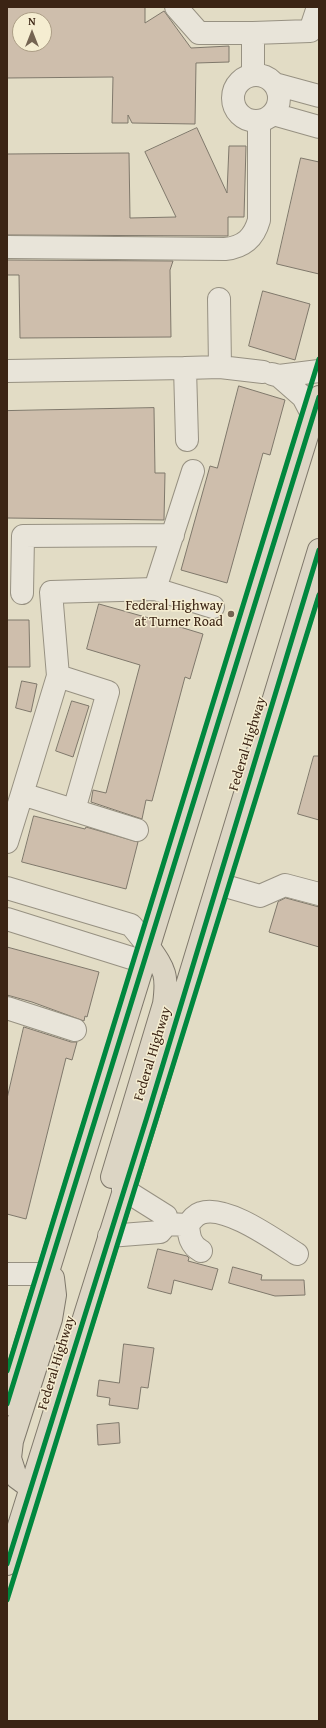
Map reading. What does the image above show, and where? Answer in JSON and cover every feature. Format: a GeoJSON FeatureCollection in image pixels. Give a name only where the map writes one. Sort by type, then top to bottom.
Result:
{"type":"FeatureCollection","features":[{"type":"Feature","properties":{"kind":"main road"},"geometry":{"type":"LineString","coordinates":[[7,1404],[146,955],[313,441],[317,410]]}},
{"type":"Feature","properties":{"kind":"main road","name":"Federal Highway"},"geometry":{"type":"LineString","coordinates":[[7,1564],[218,884],[319,550]]}},
{"type":"Feature","properties":{"kind":"main road"},"geometry":{"type":"LineString","coordinates":[[98,1272],[94,1252],[96,1227],[164,1004],[167,986],[163,967],[146,955]]}},
{"type":"Feature","properties":{"kind":"main road"},"geometry":{"type":"LineString","coordinates":[[31,1488],[16,1477],[10,1458],[12,1441],[51,1319],[55,1295],[49,1268]]}},
{"type":"Feature","properties":{"kind":"lane"},"geometry":{"type":"LineString","coordinates":[[176,7],[199,33],[310,31],[318,7]]}},
{"type":"Feature","properties":{"kind":"lane"},"geometry":{"type":"LineString","coordinates":[[253,33],[253,75]]}},
{"type":"Feature","properties":{"kind":"lane"},"geometry":{"type":"LineString","coordinates":[[319,96],[275,84],[265,77],[253,75],[245,77],[238,82],[232,97],[233,105],[237,112],[243,118],[250,121],[266,118],[319,127]]}},
{"type":"Feature","properties":{"kind":"lane"},"geometry":{"type":"LineString","coordinates":[[7,247],[225,249],[235,248],[244,244],[252,238],[257,229],[259,220],[266,118],[278,108],[278,91],[275,84]]}},
{"type":"Feature","properties":{"kind":"lane"},"geometry":{"type":"LineString","coordinates":[[219,299],[220,367]]}},
{"type":"Feature","properties":{"kind":"lane"},"geometry":{"type":"LineString","coordinates":[[7,372],[220,367],[271,374],[319,371]]}},
{"type":"Feature","properties":{"kind":"lane"},"geometry":{"type":"LineString","coordinates":[[185,368],[186,440]]}},
{"type":"Feature","properties":{"kind":"lane"},"geometry":{"type":"LineString","coordinates":[[271,374],[303,397],[317,410]]}},
{"type":"Feature","properties":{"kind":"lane"},"geometry":{"type":"LineString","coordinates":[[156,589],[193,471]]}},
{"type":"Feature","properties":{"kind":"lane"},"geometry":{"type":"LineString","coordinates":[[173,535],[23,536],[15,593],[156,589],[213,607]]}},
{"type":"Feature","properties":{"kind":"lane"},"geometry":{"type":"LineString","coordinates":[[7,842],[58,676],[50,592]]}},
{"type":"Feature","properties":{"kind":"lane"},"geometry":{"type":"LineString","coordinates":[[58,676],[108,692],[74,810]]}},
{"type":"Feature","properties":{"kind":"lane"},"geometry":{"type":"LineString","coordinates":[[22,794],[137,830]]}},
{"type":"Feature","properties":{"kind":"lane"},"geometry":{"type":"LineString","coordinates":[[218,884],[260,896],[285,885],[319,894]]}},
{"type":"Feature","properties":{"kind":"lane"},"geometry":{"type":"LineString","coordinates":[[7,888],[131,925],[146,955]]}},
{"type":"Feature","properties":{"kind":"lane"},"geometry":{"type":"LineString","coordinates":[[7,919],[146,955]]}},
{"type":"Feature","properties":{"kind":"lane"},"geometry":{"type":"LineString","coordinates":[[8,1011],[76,1030]]}},
{"type":"Feature","properties":{"kind":"lane"},"geometry":{"type":"LineString","coordinates":[[123,1190],[178,1224],[189,1237],[194,1247],[201,1251]]}},
{"type":"Feature","properties":{"kind":"lane"},"geometry":{"type":"LineString","coordinates":[[109,1236],[160,1232],[203,1212],[233,1216],[297,1254]]}},
{"type":"Feature","properties":{"kind":"lane"},"geometry":{"type":"LineString","coordinates":[[7,1274],[49,1268]]}},
{"type":"Feature","properties":{"kind":"building"},"geometry":{"type":"Polygon","coordinates":[[[7,7],[145,7],[145,23],[164,11],[191,48],[229,46],[229,62],[196,63],[195,124],[132,123],[128,115],[128,123],[112,123],[113,77],[7,78],[7,7]]]}},
{"type":"Feature","properties":{"kind":"building"},"geometry":{"type":"Polygon","coordinates":[[[197,128],[227,193],[229,146],[246,146],[244,217],[228,217],[228,236],[7,235],[7,154],[129,153],[130,218],[176,217],[145,152],[197,128]]]}},
{"type":"Feature","properties":{"kind":"building"},"geometry":{"type":"Polygon","coordinates":[[[301,158],[319,162],[319,274],[277,264],[301,158]]]}},
{"type":"Feature","properties":{"kind":"building"},"geometry":{"type":"Polygon","coordinates":[[[7,260],[173,261],[170,270],[171,337],[20,338],[19,275],[7,275],[7,260]]]}},
{"type":"Feature","properties":{"kind":"building"},"geometry":{"type":"Polygon","coordinates":[[[263,291],[310,304],[295,360],[249,346],[263,291]]]}},
{"type":"Feature","properties":{"kind":"building"},"geometry":{"type":"Polygon","coordinates":[[[239,386],[285,400],[270,455],[263,453],[227,583],[181,570],[210,466],[217,468],[239,386]]]}},
{"type":"Feature","properties":{"kind":"building"},"geometry":{"type":"Polygon","coordinates":[[[154,408],[155,473],[165,473],[164,520],[7,518],[7,411],[154,408]]]}},
{"type":"Feature","properties":{"kind":"building"},"geometry":{"type":"Polygon","coordinates":[[[99,604],[163,622],[163,625],[166,625],[167,623],[203,634],[190,679],[185,677],[152,801],[146,800],[142,819],[91,802],[93,790],[106,793],[140,665],[87,649],[99,604]]]}},
{"type":"Feature","properties":{"kind":"building"},"geometry":{"type":"Polygon","coordinates":[[[7,620],[29,620],[30,667],[7,667],[7,620]]]}},
{"type":"Feature","properties":{"kind":"building"},"geometry":{"type":"Polygon","coordinates":[[[22,681],[37,684],[31,712],[16,708],[22,681]]]}},
{"type":"Feature","properties":{"kind":"building"},"geometry":{"type":"Polygon","coordinates":[[[72,701],[89,706],[73,757],[56,751],[72,701]]]}},
{"type":"Feature","properties":{"kind":"building"},"geometry":{"type":"Polygon","coordinates":[[[314,756],[319,756],[319,820],[298,814],[314,756]]]}},
{"type":"Feature","properties":{"kind":"building"},"geometry":{"type":"Polygon","coordinates":[[[34,816],[85,829],[86,827],[138,842],[126,889],[22,862],[34,816]]]}},
{"type":"Feature","properties":{"kind":"building"},"geometry":{"type":"Polygon","coordinates":[[[286,898],[319,907],[319,947],[269,932],[278,902],[286,898]]]}},
{"type":"Feature","properties":{"kind":"building"},"geometry":{"type":"Polygon","coordinates":[[[7,947],[99,972],[87,1017],[85,1016],[84,1021],[32,1002],[7,995],[7,947]]]}},
{"type":"Feature","properties":{"kind":"building"},"geometry":{"type":"Polygon","coordinates":[[[24,1027],[71,1042],[77,1042],[72,1060],[66,1058],[26,1219],[7,1214],[7,1099],[24,1027]]]}},
{"type":"Feature","properties":{"kind":"building"},"geometry":{"type":"Polygon","coordinates":[[[158,1249],[187,1256],[189,1258],[188,1261],[218,1269],[212,1290],[174,1280],[171,1294],[148,1288],[158,1249]]]}},
{"type":"Feature","properties":{"kind":"building"},"geometry":{"type":"Polygon","coordinates":[[[233,1267],[262,1275],[261,1280],[304,1280],[305,1295],[275,1296],[229,1283],[233,1267]]]}},
{"type":"Feature","properties":{"kind":"building"},"geometry":{"type":"Polygon","coordinates":[[[124,1344],[154,1348],[148,1388],[141,1387],[138,1409],[109,1405],[110,1398],[97,1396],[99,1380],[119,1383],[124,1344]]]}},
{"type":"Feature","properties":{"kind":"building"},"geometry":{"type":"Polygon","coordinates":[[[119,1423],[120,1443],[98,1445],[97,1425],[119,1423]]]}},
{"type":"Feature","properties":{"kind":"cycle path"},"geometry":{"type":"LineString","coordinates":[[7,1371],[319,359]]}},
{"type":"Feature","properties":{"kind":"cycle path"},"geometry":{"type":"LineString","coordinates":[[7,1404],[319,397]]}},
{"type":"Feature","properties":{"kind":"cycle path"},"geometry":{"type":"LineString","coordinates":[[7,1564],[147,1117],[319,550]]}},
{"type":"Feature","properties":{"kind":"cycle path"},"geometry":{"type":"LineString","coordinates":[[7,1600],[319,595]]}},
{"type":"Feature","properties":{"kind":"place","name":"Federal Highway at Turner Road"},"geometry":{"type":"Point","coordinates":[231,614]}}]}
